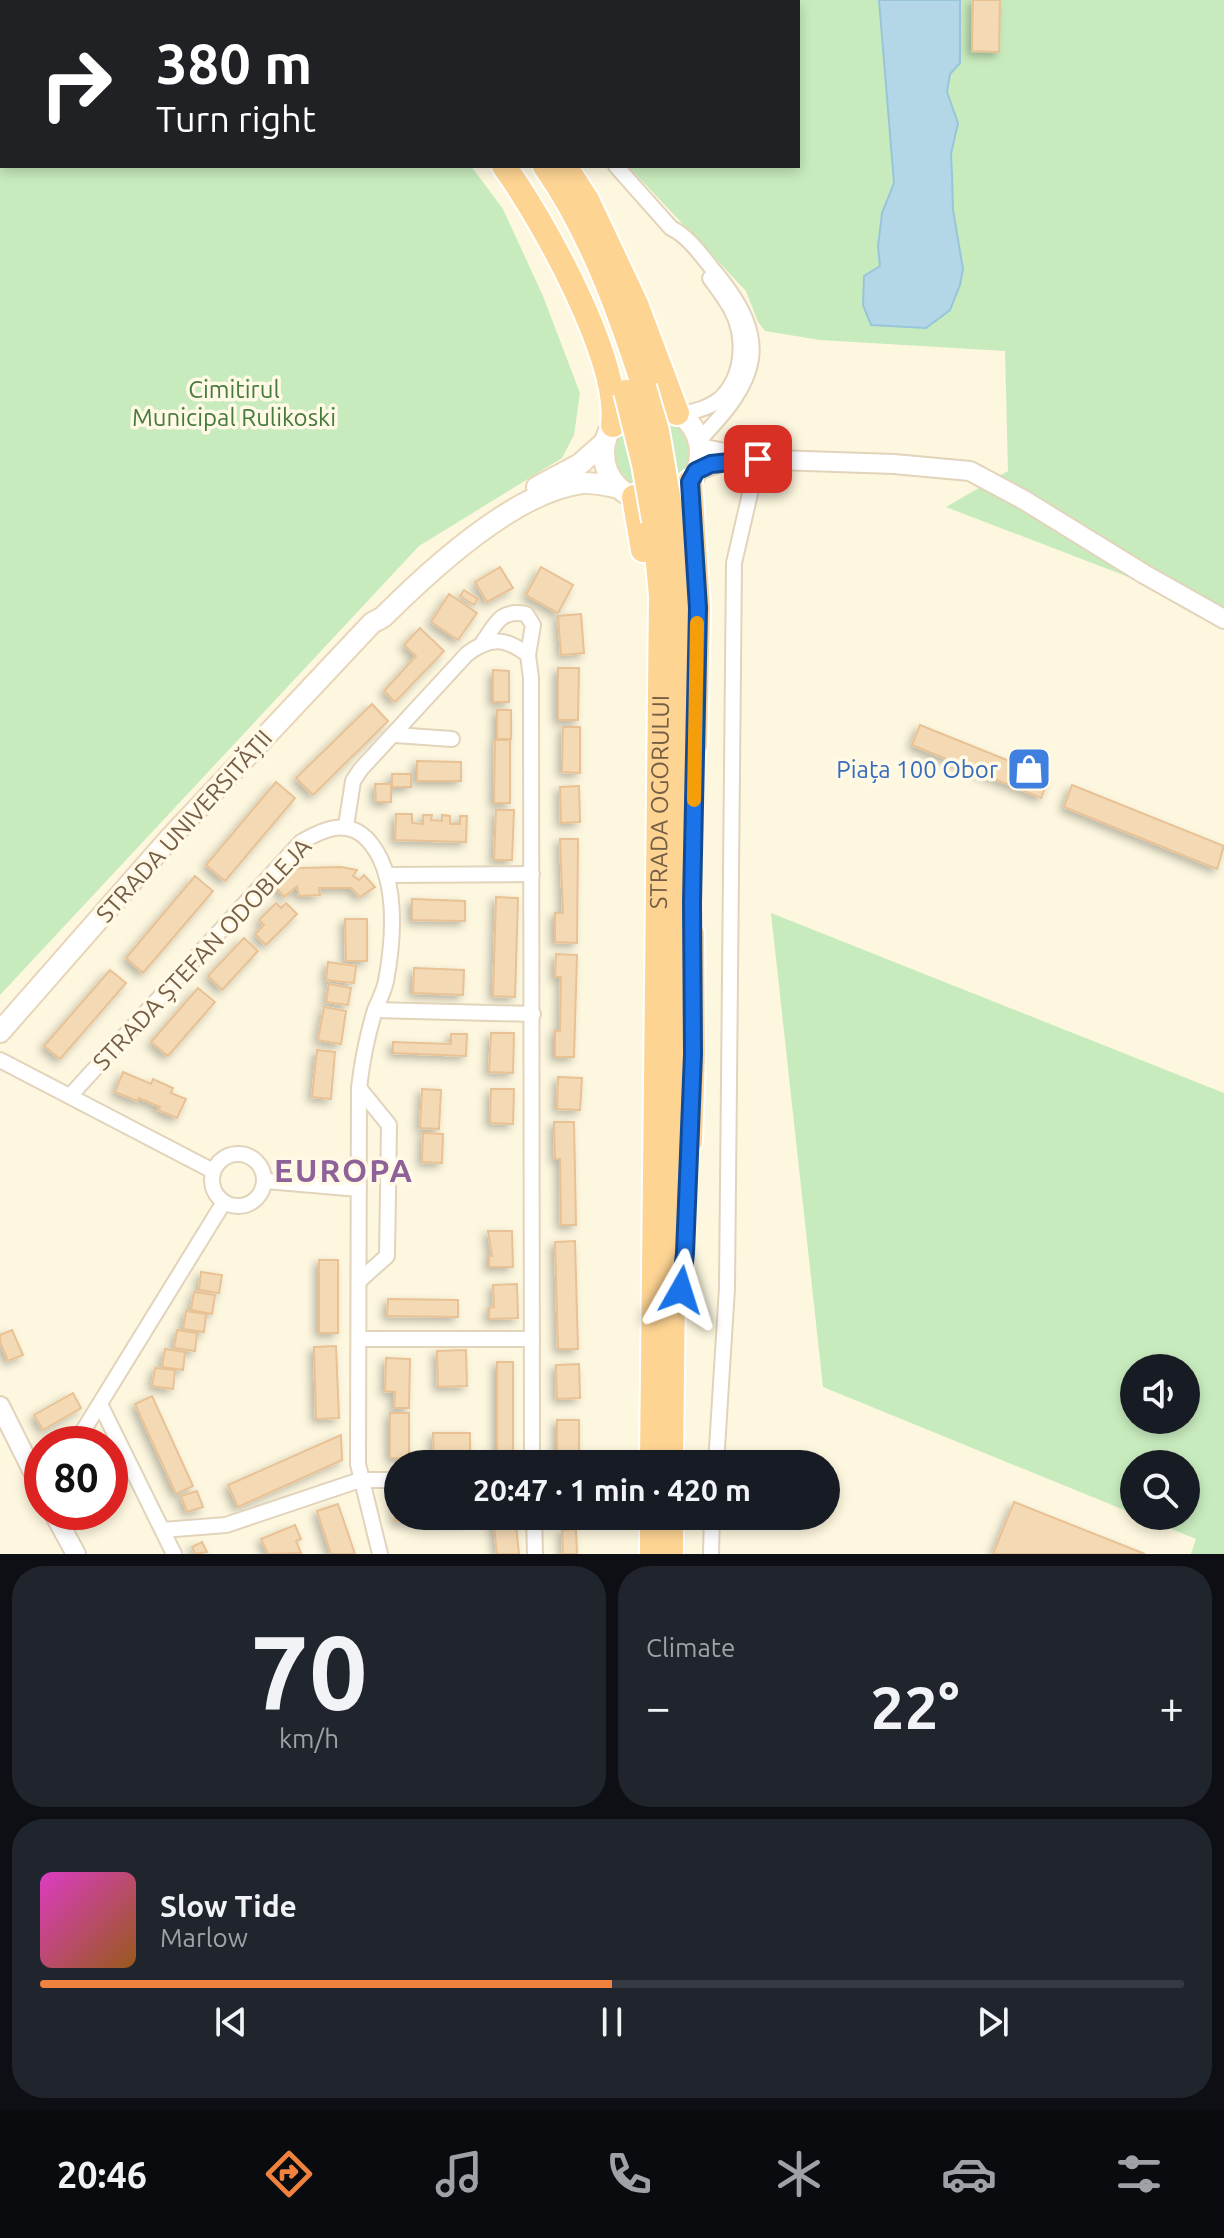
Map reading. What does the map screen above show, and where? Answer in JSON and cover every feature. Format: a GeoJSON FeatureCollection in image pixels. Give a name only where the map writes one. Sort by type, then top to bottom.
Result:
{"type":"FeatureCollection","features":[{"type":"Feature","properties":{"kind":"highway"},"geometry":{"type":"LineString","coordinates":[[505,168],[545,230],[588,318],[613,392],[615,409],[609,433]]}},
{"type":"Feature","properties":{"kind":"highway","name":"STRADA OGORULUI"},"geometry":{"type":"LineString","coordinates":[[524,168],[578,263],[614,350],[657,431],[663,520],[679,593],[663,1321],[653,1450]]}},
{"type":"Feature","properties":{"kind":"highway","name":"STRADA OGORULUI"},"geometry":{"type":"LineString","coordinates":[[546,168],[593,248],[624,326],[635,389]]}},
{"type":"Feature","properties":{"kind":"highway"},"geometry":{"type":"LineString","coordinates":[[566,168],[587,200],[631,291],[679,414]]}},
{"type":"Feature","properties":{"kind":"highway"},"geometry":{"type":"LineString","coordinates":[[627,493],[645,565],[648,612],[641,910],[647,1283],[663,1321],[679,1307],[685,1253],[693,1054],[692,902],[698,608],[693,476]]}},
{"type":"Feature","properties":{"kind":"highway","name":"STRADA OGORULUI"},"geometry":{"type":"LineString","coordinates":[[663,1321],[670,1450]]}},
{"type":"Feature","properties":{"kind":"highway"},"geometry":{"type":"LineString","coordinates":[[652,1530],[652,1554]]}},
{"type":"Feature","properties":{"kind":"highway"},"geometry":{"type":"LineString","coordinates":[[671,1530],[671,1554]]}},
{"type":"Feature","properties":{"kind":"main road"},"geometry":{"type":"LineString","coordinates":[[643,406],[666,408],[679,414],[694,431],[698,444],[693,476],[681,491],[659,500],[627,493],[606,467],[609,433],[631,410],[643,406]]}},
{"type":"Feature","properties":{"kind":"main road","name":"STRADA UNIVERSITĂȚII"},"geometry":{"type":"LineString","coordinates":[[0,1032],[170,838],[372,623],[378,611],[408,579],[454,540],[524,494],[580,464],[609,433]]}},
{"type":"Feature","properties":{"kind":"main road","name":"STRADA UNIVERSITĂȚII"},"geometry":{"type":"LineString","coordinates":[[372,623],[383,617],[464,544],[527,503],[579,483],[627,493]]}},
{"type":"Feature","properties":{"kind":"street"},"geometry":{"type":"LineString","coordinates":[[618,168],[734,294],[748,320],[750,367],[741,389],[698,444],[754,459]]}},
{"type":"Feature","properties":{"kind":"street"},"geometry":{"type":"LineString","coordinates":[[671,228],[673,237],[708,276],[731,310],[740,331],[741,349],[734,379],[720,398],[705,408],[679,414]]}},
{"type":"Feature","properties":{"kind":"street"},"geometry":{"type":"LineString","coordinates":[[717,1450],[727,1288],[734,563],[754,459]]}},
{"type":"Feature","properties":{"kind":"street"},"geometry":{"type":"LineString","coordinates":[[693,476],[724,461],[754,459],[959,469],[996,484],[1224,619]]}},
{"type":"Feature","properties":{"kind":"street"},"geometry":{"type":"LineString","coordinates":[[380,1554],[360,1480],[359,1088],[362,1056],[385,983],[391,918],[386,875],[378,853],[364,836],[346,826],[353,781],[361,769],[467,654],[483,642],[501,617],[513,611],[526,614],[533,625],[528,655],[531,678],[533,1014],[532,1450]]}},
{"type":"Feature","properties":{"kind":"street"},"geometry":{"type":"LineString","coordinates":[[483,642],[502,641],[528,655]]}},
{"type":"Feature","properties":{"kind":"street"},"geometry":{"type":"LineString","coordinates":[[395,735],[452,739]]}},
{"type":"Feature","properties":{"kind":"street","name":"STRADA ȘTEFAN ODOBLEJA"},"geometry":{"type":"LineString","coordinates":[[70,1096],[301,842],[322,830],[346,826]]}},
{"type":"Feature","properties":{"kind":"street"},"geometry":{"type":"LineString","coordinates":[[386,875],[532,874]]}},
{"type":"Feature","properties":{"kind":"street"},"geometry":{"type":"LineString","coordinates":[[375,1010],[533,1014]]}},
{"type":"Feature","properties":{"kind":"street"},"geometry":{"type":"LineString","coordinates":[[0,1060],[213,1171]]}},
{"type":"Feature","properties":{"kind":"street"},"geometry":{"type":"LineString","coordinates":[[359,1088],[389,1125],[387,1256],[359,1281]]}},
{"type":"Feature","properties":{"kind":"street"},"geometry":{"type":"LineString","coordinates":[[239,1154],[257,1161],[266,1181],[257,1199],[246,1206],[237,1207],[224,1202],[213,1189],[213,1171],[222,1159],[239,1154]]}},
{"type":"Feature","properties":{"kind":"street"},"geometry":{"type":"LineString","coordinates":[[266,1181],[359,1189]]}},
{"type":"Feature","properties":{"kind":"street"},"geometry":{"type":"LineString","coordinates":[[86,1426],[224,1202]]}},
{"type":"Feature","properties":{"kind":"street"},"geometry":{"type":"LineString","coordinates":[[359,1339],[532,1339]]}},
{"type":"Feature","properties":{"kind":"street"},"geometry":{"type":"LineString","coordinates":[[100,1404],[174,1554]]}},
{"type":"Feature","properties":{"kind":"street"},"geometry":{"type":"LineString","coordinates":[[0,1406],[24,1454]]}},
{"type":"Feature","properties":{"kind":"street"},"geometry":{"type":"LineString","coordinates":[[163,1530],[226,1525],[360,1480],[384,1480]]}},
{"type":"Feature","properties":{"kind":"street"},"geometry":{"type":"LineString","coordinates":[[63,1530],[76,1554]]}},
{"type":"Feature","properties":{"kind":"street"},"geometry":{"type":"LineString","coordinates":[[534,1530],[535,1554]]}},
{"type":"Feature","properties":{"kind":"street"},"geometry":{"type":"LineString","coordinates":[[711,1554],[712,1530]]}},
{"type":"Feature","properties":{"kind":"green space"},"geometry":{"type":"Polygon","coordinates":[[[800,0],[1224,0],[1224,626],[1131,578],[946,507],[1008,471],[1005,351],[820,340],[765,331],[758,322],[746,291],[630,168],[800,168],[800,0]]]}},
{"type":"Feature","properties":{"kind":"green space","name":"Cimitirul Municipal Rulikoski"},"geometry":{"type":"Polygon","coordinates":[[[0,168],[472,168],[503,209],[543,296],[580,393],[574,435],[562,458],[419,546],[0,995],[0,168]]]}},
{"type":"Feature","properties":{"kind":"green space"},"geometry":{"type":"Polygon","coordinates":[[[664,414],[686,429],[691,438],[692,457],[688,467],[674,488],[629,488],[617,474],[612,459],[616,435],[621,426],[664,414]]]}},
{"type":"Feature","properties":{"kind":"green space"},"geometry":{"type":"Polygon","coordinates":[[[771,913],[1224,1093],[1224,1554],[1191,1554],[1196,1539],[1174,1530],[1200,1530],[1200,1450],[1120,1450],[1120,1508],[823,1387],[771,913]]]}},
{"type":"Feature","properties":{"kind":"water"},"geometry":{"type":"Polygon","coordinates":[[[879,0],[960,0],[960,63],[950,74],[947,92],[958,123],[951,154],[953,210],[963,269],[950,310],[926,328],[871,325],[863,305],[864,276],[880,266],[878,247],[882,213],[894,183],[879,0]]]}},
{"type":"Feature","properties":{"kind":"building"},"geometry":{"type":"Polygon","coordinates":[[[973,0],[1000,0],[999,52],[972,51],[973,0]]]}},
{"type":"Feature","properties":{"kind":"building"},"geometry":{"type":"Polygon","coordinates":[[[500,567],[513,588],[487,602],[475,582],[500,567]]]}},
{"type":"Feature","properties":{"kind":"building"},"geometry":{"type":"Polygon","coordinates":[[[541,567],[573,585],[558,613],[526,595],[541,567]]]}},
{"type":"Feature","properties":{"kind":"building"},"geometry":{"type":"Polygon","coordinates":[[[464,590],[478,599],[474,605],[460,596],[464,590]]]}},
{"type":"Feature","properties":{"kind":"building"},"geometry":{"type":"Polygon","coordinates":[[[449,594],[477,613],[458,640],[431,622],[449,594]]]}},
{"type":"Feature","properties":{"kind":"building"},"geometry":{"type":"Polygon","coordinates":[[[581,614],[584,653],[561,655],[558,616],[581,614]]]}},
{"type":"Feature","properties":{"kind":"building"},"geometry":{"type":"Polygon","coordinates":[[[420,628],[444,651],[395,702],[384,691],[416,656],[404,645],[420,628]]]}},
{"type":"Feature","properties":{"kind":"building"},"geometry":{"type":"Polygon","coordinates":[[[558,668],[579,668],[578,720],[558,720],[558,668]]]}},
{"type":"Feature","properties":{"kind":"building"},"geometry":{"type":"Polygon","coordinates":[[[493,670],[509,671],[509,702],[493,702],[493,670]]]}},
{"type":"Feature","properties":{"kind":"building"},"geometry":{"type":"Polygon","coordinates":[[[372,704],[388,721],[313,795],[296,778],[372,704]]]}},
{"type":"Feature","properties":{"kind":"building"},"geometry":{"type":"Polygon","coordinates":[[[497,710],[511,710],[511,739],[497,739],[497,710]]]}},
{"type":"Feature","properties":{"kind":"building"},"geometry":{"type":"Polygon","coordinates":[[[920,725],[1049,777],[1041,798],[912,745],[920,725]]]}},
{"type":"Feature","properties":{"kind":"building"},"geometry":{"type":"Polygon","coordinates":[[[563,727],[580,727],[580,773],[562,772],[563,727]]]}},
{"type":"Feature","properties":{"kind":"building"},"geometry":{"type":"Polygon","coordinates":[[[495,740],[510,740],[510,803],[494,803],[495,740]]]}},
{"type":"Feature","properties":{"kind":"building"},"geometry":{"type":"Polygon","coordinates":[[[417,761],[461,762],[461,781],[417,781],[417,761]]]}},
{"type":"Feature","properties":{"kind":"building"},"geometry":{"type":"Polygon","coordinates":[[[392,774],[411,774],[411,787],[392,787],[392,774]]]}},
{"type":"Feature","properties":{"kind":"building"},"geometry":{"type":"Polygon","coordinates":[[[276,782],[295,798],[225,881],[206,865],[276,782]]]}},
{"type":"Feature","properties":{"kind":"building"},"geometry":{"type":"Polygon","coordinates":[[[375,784],[391,784],[391,802],[376,802],[375,784]]]}},
{"type":"Feature","properties":{"kind":"building"},"geometry":{"type":"Polygon","coordinates":[[[1072,785],[1224,846],[1217,869],[1064,807],[1072,785]]]}},
{"type":"Feature","properties":{"kind":"building"},"geometry":{"type":"Polygon","coordinates":[[[579,786],[580,822],[561,823],[560,787],[579,786]]]}},
{"type":"Feature","properties":{"kind":"building"},"geometry":{"type":"Polygon","coordinates":[[[496,810],[514,810],[512,860],[494,860],[496,810]]]}},
{"type":"Feature","properties":{"kind":"building"},"geometry":{"type":"Polygon","coordinates":[[[396,814],[412,814],[412,823],[423,824],[423,815],[432,815],[431,820],[442,821],[442,815],[450,816],[450,824],[460,824],[460,816],[467,816],[466,842],[395,840],[396,814]]]}},
{"type":"Feature","properties":{"kind":"building"},"geometry":{"type":"Polygon","coordinates":[[[560,839],[578,839],[577,943],[555,942],[555,913],[563,913],[560,839]]]}},
{"type":"Feature","properties":{"kind":"building"},"geometry":{"type":"Polygon","coordinates":[[[341,867],[357,870],[353,876],[359,880],[364,875],[375,887],[360,897],[351,888],[319,888],[320,895],[299,896],[297,886],[284,897],[273,884],[285,873],[300,868],[341,867]]]}},
{"type":"Feature","properties":{"kind":"building"},"geometry":{"type":"Polygon","coordinates":[[[195,876],[213,891],[143,973],[126,958],[195,876]]]}},
{"type":"Feature","properties":{"kind":"building"},"geometry":{"type":"Polygon","coordinates":[[[496,897],[518,898],[515,997],[493,996],[496,897]]]}},
{"type":"Feature","properties":{"kind":"building"},"geometry":{"type":"Polygon","coordinates":[[[412,899],[465,901],[465,921],[412,920],[412,899]]]}},
{"type":"Feature","properties":{"kind":"building"},"geometry":{"type":"Polygon","coordinates":[[[276,903],[281,908],[286,903],[297,914],[266,945],[255,934],[264,925],[259,920],[276,903]]]}},
{"type":"Feature","properties":{"kind":"building"},"geometry":{"type":"Polygon","coordinates":[[[345,919],[367,919],[367,961],[346,961],[345,919]]]}},
{"type":"Feature","properties":{"kind":"building"},"geometry":{"type":"Polygon","coordinates":[[[244,938],[258,951],[222,990],[208,976],[244,938]]]}},
{"type":"Feature","properties":{"kind":"building"},"geometry":{"type":"Polygon","coordinates":[[[556,954],[577,955],[574,1057],[555,1057],[555,1031],[560,1031],[561,977],[555,977],[556,954]]]}},
{"type":"Feature","properties":{"kind":"building"},"geometry":{"type":"Polygon","coordinates":[[[328,962],[356,966],[354,983],[326,980],[328,962]]]}},
{"type":"Feature","properties":{"kind":"building"},"geometry":{"type":"Polygon","coordinates":[[[414,968],[464,970],[463,995],[413,993],[414,968]]]}},
{"type":"Feature","properties":{"kind":"building"},"geometry":{"type":"Polygon","coordinates":[[[110,970],[126,983],[60,1059],[44,1046],[110,970]]]}},
{"type":"Feature","properties":{"kind":"building"},"geometry":{"type":"Polygon","coordinates":[[[329,984],[351,988],[348,1005],[326,1002],[329,984]]]}},
{"type":"Feature","properties":{"kind":"building"},"geometry":{"type":"Polygon","coordinates":[[[198,988],[215,1002],[168,1056],[151,1042],[198,988]]]}},
{"type":"Feature","properties":{"kind":"building"},"geometry":{"type":"Polygon","coordinates":[[[324,1007],[346,1011],[341,1044],[318,1040],[324,1007]]]}},
{"type":"Feature","properties":{"kind":"building"},"geometry":{"type":"Polygon","coordinates":[[[491,1033],[514,1033],[513,1073],[489,1072],[491,1033]]]}},
{"type":"Feature","properties":{"kind":"building"},"geometry":{"type":"Polygon","coordinates":[[[451,1034],[467,1034],[466,1056],[393,1053],[393,1042],[451,1044],[451,1034]]]}},
{"type":"Feature","properties":{"kind":"building"},"geometry":{"type":"Polygon","coordinates":[[[317,1050],[335,1052],[331,1099],[312,1097],[317,1050]]]}},
{"type":"Feature","properties":{"kind":"building"},"geometry":{"type":"Polygon","coordinates":[[[123,1072],[151,1084],[153,1079],[173,1088],[171,1093],[186,1099],[177,1118],[139,1098],[137,1101],[115,1092],[123,1072]]]}},
{"type":"Feature","properties":{"kind":"building"},"geometry":{"type":"Polygon","coordinates":[[[558,1077],[582,1078],[580,1110],[557,1109],[558,1077]]]}},
{"type":"Feature","properties":{"kind":"building"},"geometry":{"type":"Polygon","coordinates":[[[422,1089],[441,1090],[439,1129],[420,1128],[422,1089]]]}},
{"type":"Feature","properties":{"kind":"building"},"geometry":{"type":"Polygon","coordinates":[[[491,1089],[514,1089],[513,1124],[490,1123],[491,1089]]]}},
{"type":"Feature","properties":{"kind":"building"},"geometry":{"type":"Polygon","coordinates":[[[554,1122],[574,1122],[576,1225],[561,1225],[560,1159],[555,1159],[554,1122]]]}},
{"type":"Feature","properties":{"kind":"building"},"geometry":{"type":"Polygon","coordinates":[[[423,1133],[443,1134],[442,1163],[422,1162],[423,1133]]]}},
{"type":"Feature","properties":{"kind":"building"},"geometry":{"type":"Polygon","coordinates":[[[488,1231],[512,1231],[513,1267],[489,1267],[489,1256],[492,1256],[488,1231]]]}},
{"type":"Feature","properties":{"kind":"building"},"geometry":{"type":"Polygon","coordinates":[[[575,1241],[578,1349],[558,1349],[555,1242],[575,1241]]]}},
{"type":"Feature","properties":{"kind":"building"},"geometry":{"type":"Polygon","coordinates":[[[319,1260],[338,1260],[338,1333],[319,1333],[319,1260]]]}},
{"type":"Feature","properties":{"kind":"building"},"geometry":{"type":"Polygon","coordinates":[[[201,1272],[222,1275],[219,1293],[199,1290],[201,1272]]]}},
{"type":"Feature","properties":{"kind":"building"},"geometry":{"type":"Polygon","coordinates":[[[517,1284],[518,1318],[489,1319],[489,1308],[494,1307],[493,1285],[517,1284]]]}},
{"type":"Feature","properties":{"kind":"building"},"geometry":{"type":"Polygon","coordinates":[[[194,1292],[215,1295],[212,1314],[191,1310],[194,1292]]]}},
{"type":"Feature","properties":{"kind":"building"},"geometry":{"type":"Polygon","coordinates":[[[388,1299],[458,1300],[458,1317],[387,1316],[388,1299]]]}},
{"type":"Feature","properties":{"kind":"building"},"geometry":{"type":"Polygon","coordinates":[[[186,1311],[206,1314],[204,1332],[183,1329],[186,1311]]]}},
{"type":"Feature","properties":{"kind":"building"},"geometry":{"type":"Polygon","coordinates":[[[12,1330],[23,1355],[8,1361],[0,1335],[12,1330]]]}},
{"type":"Feature","properties":{"kind":"building"},"geometry":{"type":"Polygon","coordinates":[[[177,1330],[197,1333],[195,1351],[174,1348],[177,1330]]]}},
{"type":"Feature","properties":{"kind":"building"},"geometry":{"type":"Polygon","coordinates":[[[336,1346],[339,1418],[316,1419],[314,1347],[336,1346]]]}},
{"type":"Feature","properties":{"kind":"building"},"geometry":{"type":"Polygon","coordinates":[[[165,1349],[185,1352],[183,1370],[162,1367],[165,1349]]]}},
{"type":"Feature","properties":{"kind":"building"},"geometry":{"type":"Polygon","coordinates":[[[466,1350],[467,1386],[438,1387],[437,1351],[466,1350]]]}},
{"type":"Feature","properties":{"kind":"building"},"geometry":{"type":"Polygon","coordinates":[[[386,1358],[410,1359],[409,1408],[394,1408],[395,1392],[385,1391],[386,1358]]]}},
{"type":"Feature","properties":{"kind":"building"},"geometry":{"type":"Polygon","coordinates":[[[497,1362],[513,1362],[513,1450],[497,1450],[497,1362]]]}},
{"type":"Feature","properties":{"kind":"building"},"geometry":{"type":"Polygon","coordinates":[[[579,1364],[580,1398],[557,1399],[556,1365],[579,1364]]]}},
{"type":"Feature","properties":{"kind":"building"},"geometry":{"type":"Polygon","coordinates":[[[155,1368],[175,1370],[173,1389],[152,1386],[155,1368]]]}},
{"type":"Feature","properties":{"kind":"building"},"geometry":{"type":"Polygon","coordinates":[[[73,1393],[81,1408],[50,1426],[41,1426],[34,1415],[73,1393]]]}},
{"type":"Feature","properties":{"kind":"building"},"geometry":{"type":"Polygon","coordinates":[[[152,1396],[193,1486],[176,1494],[135,1404],[152,1396]]]}},
{"type":"Feature","properties":{"kind":"building"},"geometry":{"type":"Polygon","coordinates":[[[390,1413],[409,1413],[409,1450],[390,1450],[390,1413]]]}},
{"type":"Feature","properties":{"kind":"building"},"geometry":{"type":"Polygon","coordinates":[[[557,1420],[579,1420],[579,1450],[557,1450],[557,1420]]]}},
{"type":"Feature","properties":{"kind":"building"},"geometry":{"type":"Polygon","coordinates":[[[433,1433],[470,1433],[470,1450],[434,1450],[433,1433]]]}},
{"type":"Feature","properties":{"kind":"building"},"geometry":{"type":"Polygon","coordinates":[[[341,1435],[342,1460],[238,1507],[228,1485],[341,1435]]]}},
{"type":"Feature","properties":{"kind":"building"},"geometry":{"type":"Polygon","coordinates":[[[197,1491],[203,1507],[187,1512],[181,1496],[197,1491]]]}},
{"type":"Feature","properties":{"kind":"building"},"geometry":{"type":"Polygon","coordinates":[[[1014,1502],[1145,1554],[993,1554],[1014,1502]]]}},
{"type":"Feature","properties":{"kind":"building"},"geometry":{"type":"Polygon","coordinates":[[[338,1504],[355,1554],[331,1554],[317,1511],[338,1504]]]}},
{"type":"Feature","properties":{"kind":"building"},"geometry":{"type":"Polygon","coordinates":[[[295,1525],[301,1539],[296,1541],[301,1553],[268,1554],[261,1539],[295,1525]]]}},
{"type":"Feature","properties":{"kind":"building"},"geometry":{"type":"Polygon","coordinates":[[[494,1530],[516,1530],[519,1554],[497,1554],[494,1530]]]}},
{"type":"Feature","properties":{"kind":"building"},"geometry":{"type":"Polygon","coordinates":[[[562,1530],[576,1530],[577,1554],[563,1554],[562,1530]]]}},
{"type":"Feature","properties":{"kind":"building"},"geometry":{"type":"Polygon","coordinates":[[[202,1542],[207,1552],[195,1554],[192,1547],[202,1542]]]}},
{"type":"Feature","properties":{"kind":"slow traffic"},"geometry":{"type":"LineString","coordinates":[[694,800],[697,623]]}},
{"type":"Feature","properties":{"kind":"place","name":"Piața 100 Obor"},"geometry":{"type":"Point","coordinates":[1029,769]}},
{"type":"Feature","properties":{"kind":"district","name":"EUROPA"},"geometry":{"type":"Point","coordinates":[344,1170]}},
{"type":"Feature","properties":{"kind":"route"},"geometry":{"type":"LineString","coordinates":[[681,1290],[693,1054],[692,902],[698,608],[690,482],[696,471],[711,464],[758,459]]}}]}
